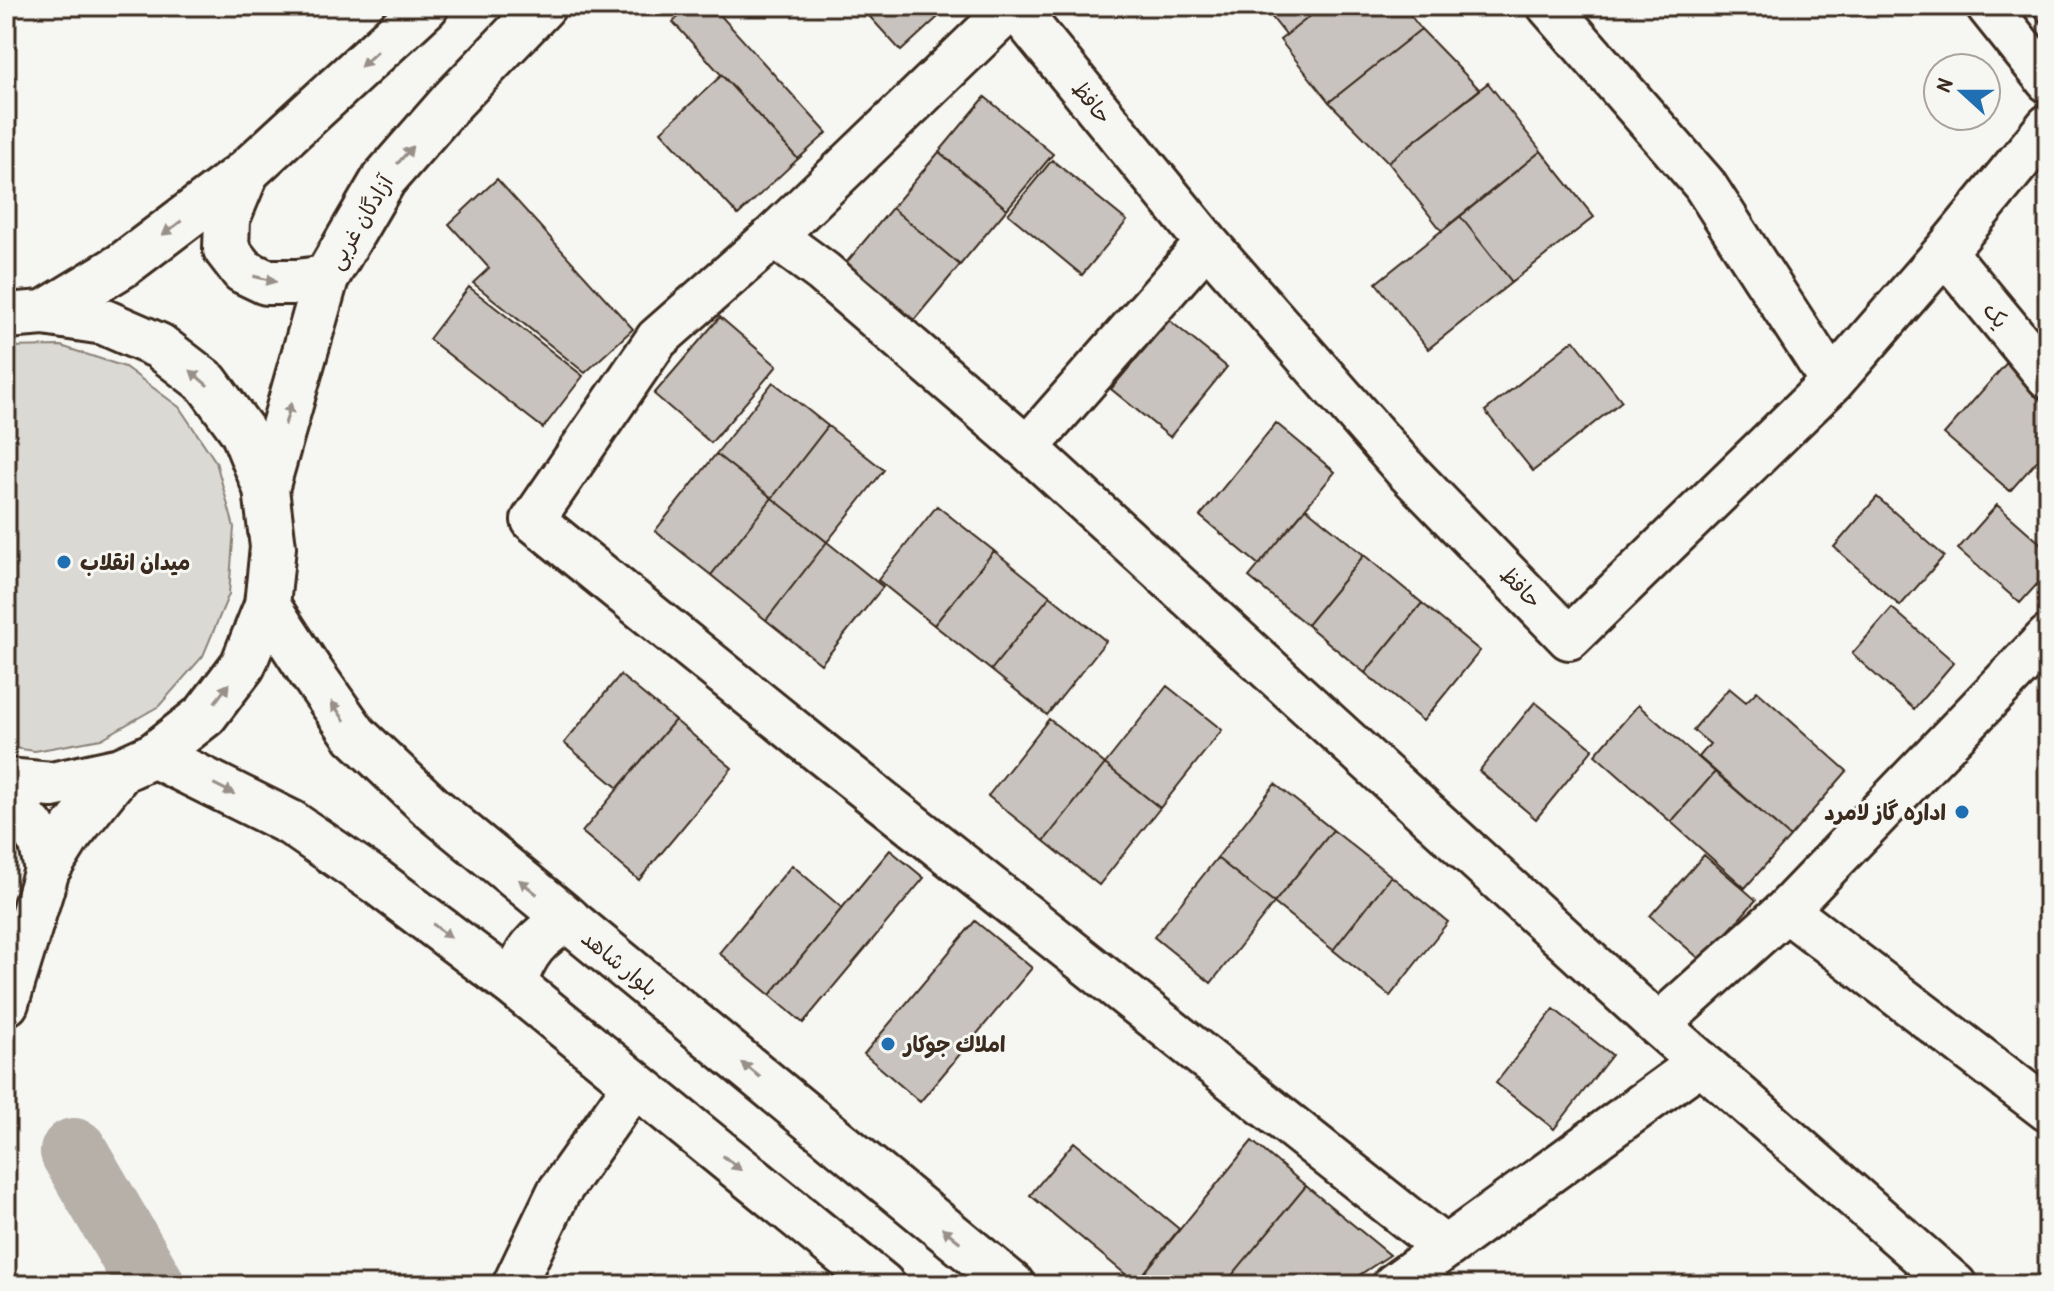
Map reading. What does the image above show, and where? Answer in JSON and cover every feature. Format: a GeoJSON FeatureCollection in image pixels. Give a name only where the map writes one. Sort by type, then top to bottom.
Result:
{"type":"FeatureCollection","features":[{"type":"Feature","properties":{"kind":"main road"},"geometry":{"type":"LineString","coordinates":[[21,308],[123,265],[247,171],[426,6]]}},
{"type":"Feature","properties":{"kind":"main road","name":"آزادگان غربی"},"geometry":{"type":"LineString","coordinates":[[266,489],[326,278],[384,179],[453,100],[543,6]]}},
{"type":"Feature","properties":{"kind":"main road"},"geometry":{"type":"LineString","coordinates":[[247,171],[227,219],[226,249],[234,260],[243,271],[266,282],[326,278]]}},
{"type":"Feature","properties":{"kind":"main road"},"geometry":{"type":"LineString","coordinates":[[6,1003],[47,870],[69,835],[138,762],[205,715],[243,665],[267,605],[273,547],[266,489],[243,432],[207,383],[159,346],[104,322],[21,308]]}},
{"type":"Feature","properties":{"kind":"main road","name":"بلوار شاهد"},"geometry":{"type":"LineString","coordinates":[[267,605],[355,735],[431,807],[1012,1285]]}},
{"type":"Feature","properties":{"kind":"main road"},"geometry":{"type":"LineString","coordinates":[[6,781],[52,785],[138,762],[291,823],[377,882],[514,985],[635,1084],[859,1278]]}},
{"type":"Feature","properties":{"kind":"main road"},"geometry":{"type":"LineString","coordinates":[[6,819],[32,827],[42,844],[47,870]]}},
{"type":"Feature","properties":{"kind":"main road"},"geometry":{"type":"LineString","coordinates":[[514,985],[521,964],[532,946],[549,930],[568,919]]}},
{"type":"Feature","properties":{"kind":"street"},"geometry":{"type":"LineString","coordinates":[[1014,6],[774,236],[657,339],[533,520],[1445,1248]]}},
{"type":"Feature","properties":{"kind":"street","name":"حافظ"},"geometry":{"type":"LineString","coordinates":[[1014,6],[1207,243],[1404,468],[1569,638],[1832,382],[1945,252],[2048,126]]}},
{"type":"Feature","properties":{"kind":"street"},"geometry":{"type":"LineString","coordinates":[[1549,6],[1704,184],[1832,382]]}},
{"type":"Feature","properties":{"kind":"street"},"geometry":{"type":"LineString","coordinates":[[1988,6],[2048,81]]}},
{"type":"Feature","properties":{"kind":"street"},"geometry":{"type":"LineString","coordinates":[[774,236],[823,272],[1027,448],[1658,1025],[1955,1285]]}},
{"type":"Feature","properties":{"kind":"street"},"geometry":{"type":"LineString","coordinates":[[1027,448],[1207,243]]}},
{"type":"Feature","properties":{"kind":"street","name":"یک"},"geometry":{"type":"LineString","coordinates":[[1945,252],[2048,377]]}},
{"type":"Feature","properties":{"kind":"street"},"geometry":{"type":"LineString","coordinates":[[1658,1025],[1786,910],[2048,637]]}},
{"type":"Feature","properties":{"kind":"street"},"geometry":{"type":"LineString","coordinates":[[1786,910],[2048,1110]]}},
{"type":"Feature","properties":{"kind":"street"},"geometry":{"type":"LineString","coordinates":[[1400,1284],[1701,1062]]}},
{"type":"Feature","properties":{"kind":"street"},"geometry":{"type":"LineString","coordinates":[[514,1285],[558,1193],[635,1084]]}},
{"type":"Feature","properties":{"kind":"shaded area"},"geometry":{"type":"Polygon","coordinates":[[[61,346],[125,367],[179,407],[216,462],[234,527],[229,594],[203,656],[159,706],[101,739],[35,751],[6,747],[6,347],[61,346]]]}},
{"type":"Feature","properties":{"kind":"building"},"geometry":{"type":"Polygon","coordinates":[[[690,6],[712,6],[827,133],[798,159],[673,22],[690,6]]]}},
{"type":"Feature","properties":{"kind":"building"},"geometry":{"type":"Polygon","coordinates":[[[860,6],[950,6],[901,51],[860,6]]]}},
{"type":"Feature","properties":{"kind":"building"},"geometry":{"type":"Polygon","coordinates":[[[1263,6],[1323,6],[1286,35],[1263,6]]]}},
{"type":"Feature","properties":{"kind":"building"},"geometry":{"type":"Polygon","coordinates":[[[1323,6],[1403,6],[1421,29],[1329,102],[1280,40],[1323,6]]]}},
{"type":"Feature","properties":{"kind":"building"},"geometry":{"type":"Polygon","coordinates":[[[2027,6],[2048,6],[2048,31],[2027,6]]]}},
{"type":"Feature","properties":{"kind":"building"},"geometry":{"type":"Polygon","coordinates":[[[1421,29],[1480,90],[1388,162],[1329,102],[1421,29]]]}},
{"type":"Feature","properties":{"kind":"building"},"geometry":{"type":"Polygon","coordinates":[[[722,75],[798,159],[738,215],[661,131],[722,75]]]}},
{"type":"Feature","properties":{"kind":"building"},"geometry":{"type":"Polygon","coordinates":[[[1488,83],[1541,151],[1442,231],[1388,162],[1488,83]]]}},
{"type":"Feature","properties":{"kind":"building"},"geometry":{"type":"Polygon","coordinates":[[[985,97],[1053,154],[1007,209],[939,152],[985,97]]]}},
{"type":"Feature","properties":{"kind":"building"},"geometry":{"type":"Polygon","coordinates":[[[1541,151],[1594,217],[1512,282],[1460,216],[1541,151]]]}},
{"type":"Feature","properties":{"kind":"building"},"geometry":{"type":"Polygon","coordinates":[[[939,152],[1007,209],[960,265],[892,208],[939,152]]]}},
{"type":"Feature","properties":{"kind":"building"},"geometry":{"type":"Polygon","coordinates":[[[1052,160],[1127,221],[1082,275],[1008,214],[1052,160]]]}},
{"type":"Feature","properties":{"kind":"building"},"geometry":{"type":"Polygon","coordinates":[[[497,179],[633,329],[585,373],[473,283],[489,268],[449,224],[497,179]]]}},
{"type":"Feature","properties":{"kind":"building"},"geometry":{"type":"Polygon","coordinates":[[[892,208],[960,265],[914,320],[846,263],[892,208]]]}},
{"type":"Feature","properties":{"kind":"building"},"geometry":{"type":"Polygon","coordinates":[[[1460,216],[1512,282],[1428,349],[1376,283],[1460,216]]]}},
{"type":"Feature","properties":{"kind":"building"},"geometry":{"type":"Polygon","coordinates":[[[469,287],[583,376],[543,428],[429,339],[469,287]]]}},
{"type":"Feature","properties":{"kind":"building"},"geometry":{"type":"Polygon","coordinates":[[[720,317],[777,366],[711,443],[654,394],[720,317]]]}},
{"type":"Feature","properties":{"kind":"building"},"geometry":{"type":"Polygon","coordinates":[[[1169,320],[1227,367],[1170,437],[1111,389],[1169,320]]]}},
{"type":"Feature","properties":{"kind":"building"},"geometry":{"type":"Polygon","coordinates":[[[1574,340],[1622,401],[1533,471],[1485,411],[1574,340]]]}},
{"type":"Feature","properties":{"kind":"building"},"geometry":{"type":"Polygon","coordinates":[[[2010,359],[2048,408],[2048,448],[2010,491],[1944,434],[2010,359]]]}},
{"type":"Feature","properties":{"kind":"building"},"geometry":{"type":"Polygon","coordinates":[[[773,382],[828,426],[772,498],[716,454],[773,382]]]}},
{"type":"Feature","properties":{"kind":"building"},"geometry":{"type":"Polygon","coordinates":[[[1276,423],[1335,472],[1259,565],[1200,516],[1276,423]]]}},
{"type":"Feature","properties":{"kind":"building"},"geometry":{"type":"Polygon","coordinates":[[[828,426],[884,470],[827,542],[772,498],[828,426]]]}},
{"type":"Feature","properties":{"kind":"building"},"geometry":{"type":"Polygon","coordinates":[[[716,454],[772,498],[711,575],[655,531],[716,454]]]}},
{"type":"Feature","properties":{"kind":"building"},"geometry":{"type":"Polygon","coordinates":[[[1877,497],[1944,556],[1900,606],[1834,547],[1877,497]]]}},
{"type":"Feature","properties":{"kind":"building"},"geometry":{"type":"Polygon","coordinates":[[[772,498],[827,542],[766,620],[711,575],[772,498]]]}},
{"type":"Feature","properties":{"kind":"building"},"geometry":{"type":"Polygon","coordinates":[[[1997,505],[2048,550],[2048,572],[2020,603],[1958,549],[1997,505]]]}},
{"type":"Feature","properties":{"kind":"building"},"geometry":{"type":"Polygon","coordinates":[[[937,506],[994,551],[934,625],[878,580],[937,506]]]}},
{"type":"Feature","properties":{"kind":"building"},"geometry":{"type":"Polygon","coordinates":[[[1306,508],[1364,555],[1307,625],[1249,577],[1306,508]]]}},
{"type":"Feature","properties":{"kind":"building"},"geometry":{"type":"Polygon","coordinates":[[[827,542],[883,587],[821,664],[766,620],[827,542]]]}},
{"type":"Feature","properties":{"kind":"building"},"geometry":{"type":"Polygon","coordinates":[[[994,551],[1050,596],[991,670],[934,625],[994,551]]]}},
{"type":"Feature","properties":{"kind":"building"},"geometry":{"type":"Polygon","coordinates":[[[1364,555],[1422,603],[1365,673],[1307,625],[1364,555]]]}},
{"type":"Feature","properties":{"kind":"building"},"geometry":{"type":"Polygon","coordinates":[[[1050,596],[1106,641],[1047,715],[991,670],[1050,596]]]}},
{"type":"Feature","properties":{"kind":"building"},"geometry":{"type":"Polygon","coordinates":[[[1422,603],[1480,651],[1423,721],[1365,673],[1422,603]]]}},
{"type":"Feature","properties":{"kind":"building"},"geometry":{"type":"Polygon","coordinates":[[[1892,608],[1954,662],[1914,709],[1852,654],[1892,608]]]}},
{"type":"Feature","properties":{"kind":"building"},"geometry":{"type":"Polygon","coordinates":[[[620,675],[675,720],[618,788],[564,743],[620,675]]]}},
{"type":"Feature","properties":{"kind":"building"},"geometry":{"type":"Polygon","coordinates":[[[1167,686],[1222,730],[1160,808],[1105,764],[1167,686]]]}},
{"type":"Feature","properties":{"kind":"building"},"geometry":{"type":"Polygon","coordinates":[[[1729,688],[1746,702],[1757,691],[1847,771],[1790,837],[1699,757],[1710,744],[1693,730],[1729,688]]]}},
{"type":"Feature","properties":{"kind":"building"},"geometry":{"type":"Polygon","coordinates":[[[1535,702],[1593,749],[1536,819],[1479,771],[1535,702]]]}},
{"type":"Feature","properties":{"kind":"building"},"geometry":{"type":"Polygon","coordinates":[[[1638,705],[1715,772],[1671,822],[1595,755],[1638,705]]]}},
{"type":"Feature","properties":{"kind":"building"},"geometry":{"type":"Polygon","coordinates":[[[1049,719],[1105,764],[1044,841],[988,796],[1049,719]]]}},
{"type":"Feature","properties":{"kind":"building"},"geometry":{"type":"Polygon","coordinates":[[[675,720],[732,768],[639,880],[582,832],[675,720]]]}},
{"type":"Feature","properties":{"kind":"building"},"geometry":{"type":"Polygon","coordinates":[[[1105,764],[1160,808],[1099,885],[1044,841],[1105,764]]]}},
{"type":"Feature","properties":{"kind":"building"},"geometry":{"type":"Polygon","coordinates":[[[1715,772],[1790,837],[1745,888],[1671,822],[1715,772]]]}},
{"type":"Feature","properties":{"kind":"building"},"geometry":{"type":"Polygon","coordinates":[[[1275,784],[1333,830],[1274,903],[1217,858],[1275,784]]]}},
{"type":"Feature","properties":{"kind":"building"},"geometry":{"type":"Polygon","coordinates":[[[1333,830],[1391,876],[1333,950],[1274,903],[1333,830]]]}},
{"type":"Feature","properties":{"kind":"building"},"geometry":{"type":"Polygon","coordinates":[[[890,850],[924,878],[803,1023],[770,995],[890,850]]]}},
{"type":"Feature","properties":{"kind":"building"},"geometry":{"type":"Polygon","coordinates":[[[1704,855],[1756,900],[1702,961],[1650,916],[1704,855]]]}},
{"type":"Feature","properties":{"kind":"building"},"geometry":{"type":"Polygon","coordinates":[[[1217,858],[1274,903],[1211,983],[1154,937],[1217,858]]]}},
{"type":"Feature","properties":{"kind":"building"},"geometry":{"type":"Polygon","coordinates":[[[792,865],[842,908],[770,995],[719,953],[792,865]]]}},
{"type":"Feature","properties":{"kind":"building"},"geometry":{"type":"Polygon","coordinates":[[[1391,876],[1448,922],[1390,996],[1333,950],[1391,876]]]}},
{"type":"Feature","properties":{"kind":"building"},"geometry":{"type":"Polygon","coordinates":[[[975,921],[1032,968],[920,1102],[864,1054],[975,921]]]}},
{"type":"Feature","properties":{"kind":"building"},"geometry":{"type":"Polygon","coordinates":[[[1554,1009],[1612,1055],[1554,1129],[1496,1083],[1554,1009]]]}},
{"type":"Feature","properties":{"kind":"building"},"geometry":{"type":"Polygon","coordinates":[[[1252,1141],[1306,1186],[1224,1285],[1138,1285],[1136,1283],[1252,1141]]]}},
{"type":"Feature","properties":{"kind":"building"},"geometry":{"type":"Polygon","coordinates":[[[1074,1142],[1179,1229],[1136,1283],[1030,1195],[1074,1142]]]}},
{"type":"Feature","properties":{"kind":"building"},"geometry":{"type":"Polygon","coordinates":[[[1306,1186],[1390,1255],[1344,1285],[1224,1285],[1306,1186]]]}},
{"type":"Feature","properties":{"kind":"waterway"},"geometry":{"type":"LineString","coordinates":[[74,1152],[151,1285]]}},
{"type":"Feature","properties":{"kind":"place","name":"میدان انقلاب"},"geometry":{"type":"Point","coordinates":[64,562]}},
{"type":"Feature","properties":{"kind":"place","name":"اداره گاز لامرد"},"geometry":{"type":"Point","coordinates":[1962,812]}},
{"type":"Feature","properties":{"kind":"place","name":"املاك جوكار"},"geometry":{"type":"Point","coordinates":[888,1044]}}]}
